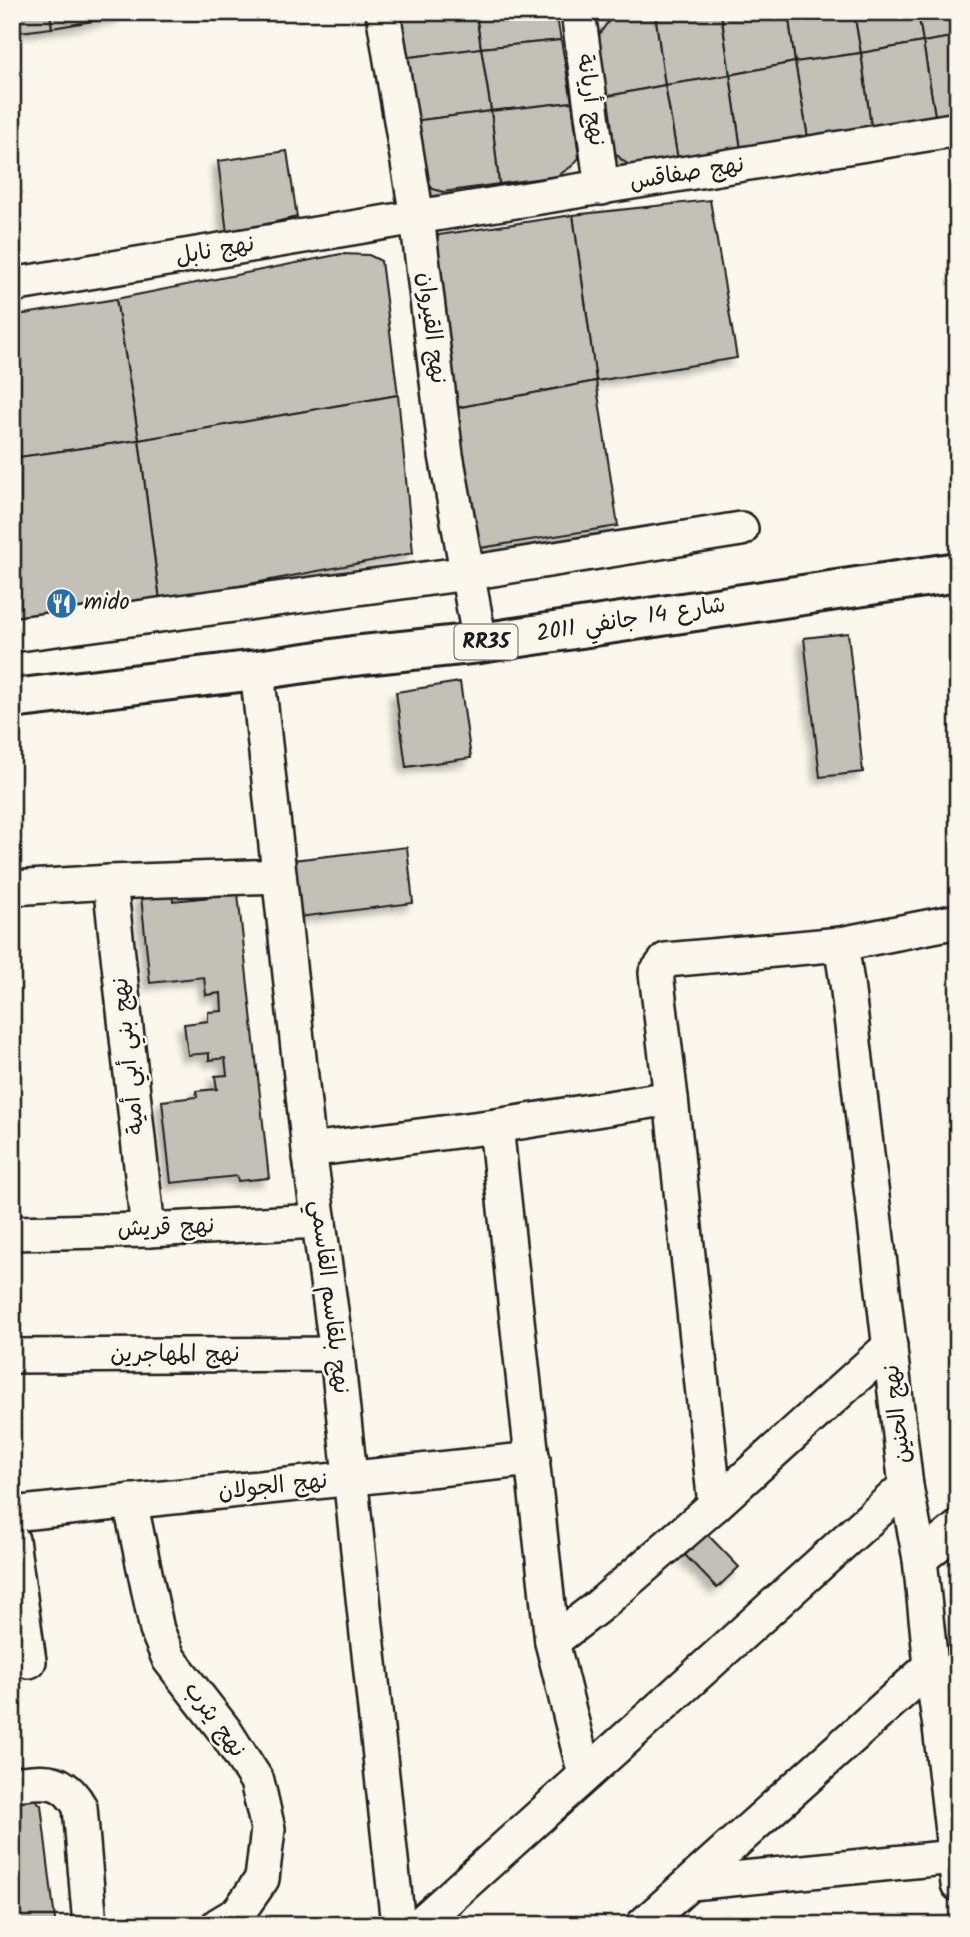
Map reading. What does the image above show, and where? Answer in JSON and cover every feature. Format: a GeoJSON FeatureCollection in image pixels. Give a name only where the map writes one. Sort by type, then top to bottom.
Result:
{"type":"FeatureCollection","features":[{"type":"Feature","properties":{"kind":"main road","name":"شارع 14 جانفي 2011"},"geometry":{"type":"LineString","coordinates":[[12,699],[353,656],[480,643],[958,572]]}},
{"type":"Feature","properties":{"kind":"street","name":"نهج القيروان"},"geometry":{"type":"LineString","coordinates":[[383,12],[417,217],[446,455],[480,643]]}},
{"type":"Feature","properties":{"kind":"street","name":"نهج أريانة"},"geometry":{"type":"LineString","coordinates":[[578,12],[602,188]]}},
{"type":"Feature","properties":{"kind":"street","name":"نهج صفاقس"},"geometry":{"type":"LineString","coordinates":[[417,217],[958,129]]}},
{"type":"Feature","properties":{"kind":"street","name":"نهج نابل"},"geometry":{"type":"LineString","coordinates":[[12,285],[417,217]]}},
{"type":"Feature","properties":{"kind":"street"},"geometry":{"type":"LineString","coordinates":[[12,635],[468,573],[741,529]]}},
{"type":"Feature","properties":{"kind":"street","name":"نهج بلقاسم القاسمي"},"geometry":{"type":"LineString","coordinates":[[257,670],[309,1150],[337,1354],[398,1925]]}},
{"type":"Feature","properties":{"kind":"street"},"geometry":{"type":"LineString","coordinates":[[12,888],[279,876]]}},
{"type":"Feature","properties":{"kind":"street","name":"نهج بني أبي أمية"},"geometry":{"type":"LineString","coordinates":[[110,882],[148,1230]]}},
{"type":"Feature","properties":{"kind":"street"},"geometry":{"type":"LineString","coordinates":[[715,1505],[656,973],[666,960],[841,944],[958,921]]}},
{"type":"Feature","properties":{"kind":"street","name":"نهج الحنين"},"geometry":{"type":"LineString","coordinates":[[841,944],[906,1486],[920,1559],[931,1666],[949,1726],[956,1871]]}},
{"type":"Feature","properties":{"kind":"street"},"geometry":{"type":"LineString","coordinates":[[309,1150],[496,1126],[671,1098]]}},
{"type":"Feature","properties":{"kind":"street"},"geometry":{"type":"LineString","coordinates":[[496,1126],[552,1642],[585,1775]]}},
{"type":"Feature","properties":{"kind":"street","name":"نهج قريش"},"geometry":{"type":"LineString","coordinates":[[12,1233],[148,1230],[319,1221]]}},
{"type":"Feature","properties":{"kind":"street"},"geometry":{"type":"LineString","coordinates":[[552,1642],[600,1605],[715,1505],[890,1346]]}},
{"type":"Feature","properties":{"kind":"street","name":"نهج المهاجرين"},"geometry":{"type":"LineString","coordinates":[[12,1356],[337,1354]]}},
{"type":"Feature","properties":{"kind":"street","name":"نهج الجولان"},"geometry":{"type":"LineString","coordinates":[[12,1514],[533,1459]]}},
{"type":"Feature","properties":{"kind":"street"},"geometry":{"type":"LineString","coordinates":[[419,1925],[906,1486]]}},
{"type":"Feature","properties":{"kind":"street","name":"نهج يثرب"},"geometry":{"type":"LineString","coordinates":[[130,1501],[157,1630],[165,1650],[169,1659],[225,1731],[257,1781],[268,1829],[262,1879],[238,1913],[218,1925]]}},
{"type":"Feature","properties":{"kind":"street"},"geometry":{"type":"LineString","coordinates":[[920,1559],[958,1528]]}},
{"type":"Feature","properties":{"kind":"street"},"geometry":{"type":"LineString","coordinates":[[12,1541],[29,1661]]}},
{"type":"Feature","properties":{"kind":"street"},"geometry":{"type":"LineString","coordinates":[[643,1925],[931,1666]]}},
{"type":"Feature","properties":{"kind":"street"},"geometry":{"type":"LineString","coordinates":[[12,1784],[47,1780],[61,1785],[72,1794],[80,1807],[90,1925]]}},
{"type":"Feature","properties":{"kind":"street"},"geometry":{"type":"LineString","coordinates":[[691,1883],[956,1871]]}},
{"type":"Feature","properties":{"kind":"building"},"geometry":{"type":"Polygon","coordinates":[[[12,12],[50,12],[52,28],[12,33],[12,12]]]}},
{"type":"Feature","properties":{"kind":"building"},"geometry":{"type":"Polygon","coordinates":[[[50,12],[122,12],[122,16],[52,28],[50,12]]]}},
{"type":"Feature","properties":{"kind":"building"},"geometry":{"type":"Polygon","coordinates":[[[396,12],[476,12],[481,48],[402,58],[396,12]]]}},
{"type":"Feature","properties":{"kind":"building"},"geometry":{"type":"Polygon","coordinates":[[[476,12],[556,12],[561,40],[481,48],[476,12]]]}},
{"type":"Feature","properties":{"kind":"building"},"geometry":{"type":"Polygon","coordinates":[[[615,12],[655,12],[665,85],[603,97],[596,39],[615,12]]]}},
{"type":"Feature","properties":{"kind":"building"},"geometry":{"type":"Polygon","coordinates":[[[655,12],[721,12],[730,75],[665,85],[655,12]]]}},
{"type":"Feature","properties":{"kind":"building"},"geometry":{"type":"Polygon","coordinates":[[[721,12],[788,12],[795,62],[730,75],[721,12]]]}},
{"type":"Feature","properties":{"kind":"building"},"geometry":{"type":"Polygon","coordinates":[[[788,12],[854,12],[861,53],[795,62],[788,12]]]}},
{"type":"Feature","properties":{"kind":"building"},"geometry":{"type":"Polygon","coordinates":[[[854,12],[918,12],[923,42],[861,53],[854,12]]]}},
{"type":"Feature","properties":{"kind":"building"},"geometry":{"type":"Polygon","coordinates":[[[918,12],[958,12],[958,36],[923,42],[918,12]]]}},
{"type":"Feature","properties":{"kind":"building"},"geometry":{"type":"Polygon","coordinates":[[[958,36],[958,112],[935,116],[923,42],[958,36]]]}},
{"type":"Feature","properties":{"kind":"building"},"geometry":{"type":"Polygon","coordinates":[[[561,40],[572,102],[491,111],[481,48],[561,40]]]}},
{"type":"Feature","properties":{"kind":"building"},"geometry":{"type":"Polygon","coordinates":[[[923,42],[935,116],[871,127],[861,53],[923,42]]]}},
{"type":"Feature","properties":{"kind":"building"},"geometry":{"type":"Polygon","coordinates":[[[481,48],[491,111],[413,121],[402,58],[481,48]]]}},
{"type":"Feature","properties":{"kind":"building"},"geometry":{"type":"Polygon","coordinates":[[[861,53],[871,127],[808,138],[795,62],[861,53]]]}},
{"type":"Feature","properties":{"kind":"building"},"geometry":{"type":"Polygon","coordinates":[[[795,62],[808,138],[741,150],[730,75],[795,62]]]}},
{"type":"Feature","properties":{"kind":"building"},"geometry":{"type":"Polygon","coordinates":[[[730,75],[741,150],[678,160],[665,85],[730,75]]]}},
{"type":"Feature","properties":{"kind":"building"},"geometry":{"type":"Polygon","coordinates":[[[665,85],[678,160],[632,167],[611,149],[603,97],[665,85]]]}},
{"type":"Feature","properties":{"kind":"building"},"geometry":{"type":"Polygon","coordinates":[[[572,102],[579,158],[572,166],[557,176],[499,184],[491,111],[572,102]]]}},
{"type":"Feature","properties":{"kind":"building"},"geometry":{"type":"Polygon","coordinates":[[[491,111],[499,184],[443,192],[433,189],[425,179],[413,121],[491,111]]]}},
{"type":"Feature","properties":{"kind":"building"},"geometry":{"type":"Polygon","coordinates":[[[287,151],[297,217],[227,233],[218,161],[287,151]]]}},
{"type":"Feature","properties":{"kind":"building"},"geometry":{"type":"Polygon","coordinates":[[[710,200],[737,358],[596,381],[573,215],[710,200]]]}},
{"type":"Feature","properties":{"kind":"building"},"geometry":{"type":"Polygon","coordinates":[[[12,206],[21,266],[12,268],[12,206]]]}},
{"type":"Feature","properties":{"kind":"building"},"geometry":{"type":"Polygon","coordinates":[[[573,215],[596,381],[456,408],[432,244],[439,235],[573,215]]]}},
{"type":"Feature","properties":{"kind":"building"},"geometry":{"type":"Polygon","coordinates":[[[341,254],[369,255],[381,261],[398,395],[139,440],[116,299],[341,254]]]}},
{"type":"Feature","properties":{"kind":"building"},"geometry":{"type":"Polygon","coordinates":[[[116,299],[139,440],[12,458],[12,316],[116,299]]]}},
{"type":"Feature","properties":{"kind":"building"},"geometry":{"type":"Polygon","coordinates":[[[596,381],[618,526],[474,549],[456,408],[596,381]]]}},
{"type":"Feature","properties":{"kind":"building"},"geometry":{"type":"Polygon","coordinates":[[[398,395],[413,553],[160,601],[139,440],[398,395]]]}},
{"type":"Feature","properties":{"kind":"building"},"geometry":{"type":"Polygon","coordinates":[[[139,440],[160,601],[14,619],[12,458],[139,440]]]}},
{"type":"Feature","properties":{"kind":"building"},"geometry":{"type":"Polygon","coordinates":[[[848,633],[863,772],[820,777],[804,638],[848,633]]]}},
{"type":"Feature","properties":{"kind":"building"},"geometry":{"type":"Polygon","coordinates":[[[460,682],[471,758],[406,767],[396,692],[460,682]]]}},
{"type":"Feature","properties":{"kind":"building"},"geometry":{"type":"Polygon","coordinates":[[[407,847],[413,903],[299,917],[293,860],[407,847]]]}},
{"type":"Feature","properties":{"kind":"building"},"geometry":{"type":"Polygon","coordinates":[[[237,885],[269,1178],[238,1181],[237,1176],[171,1183],[162,1101],[197,1097],[196,1091],[217,1089],[215,1076],[227,1075],[225,1058],[209,1060],[209,1053],[188,1055],[184,1024],[208,1021],[208,1012],[222,1011],[221,993],[206,995],[204,977],[150,983],[141,896],[172,890],[173,901],[211,897],[210,888],[237,885]]]}},
{"type":"Feature","properties":{"kind":"building"},"geometry":{"type":"Polygon","coordinates":[[[707,1534],[739,1567],[717,1588],[685,1555],[707,1534]]]}},
{"type":"Feature","properties":{"kind":"building"},"geometry":{"type":"Polygon","coordinates":[[[32,1797],[41,1805],[55,1920],[52,1925],[12,1925],[12,1799],[32,1797]]]}},
{"type":"Feature","properties":{"kind":"place","name":"mido"},"geometry":{"type":"Point","coordinates":[61,603]}}]}
